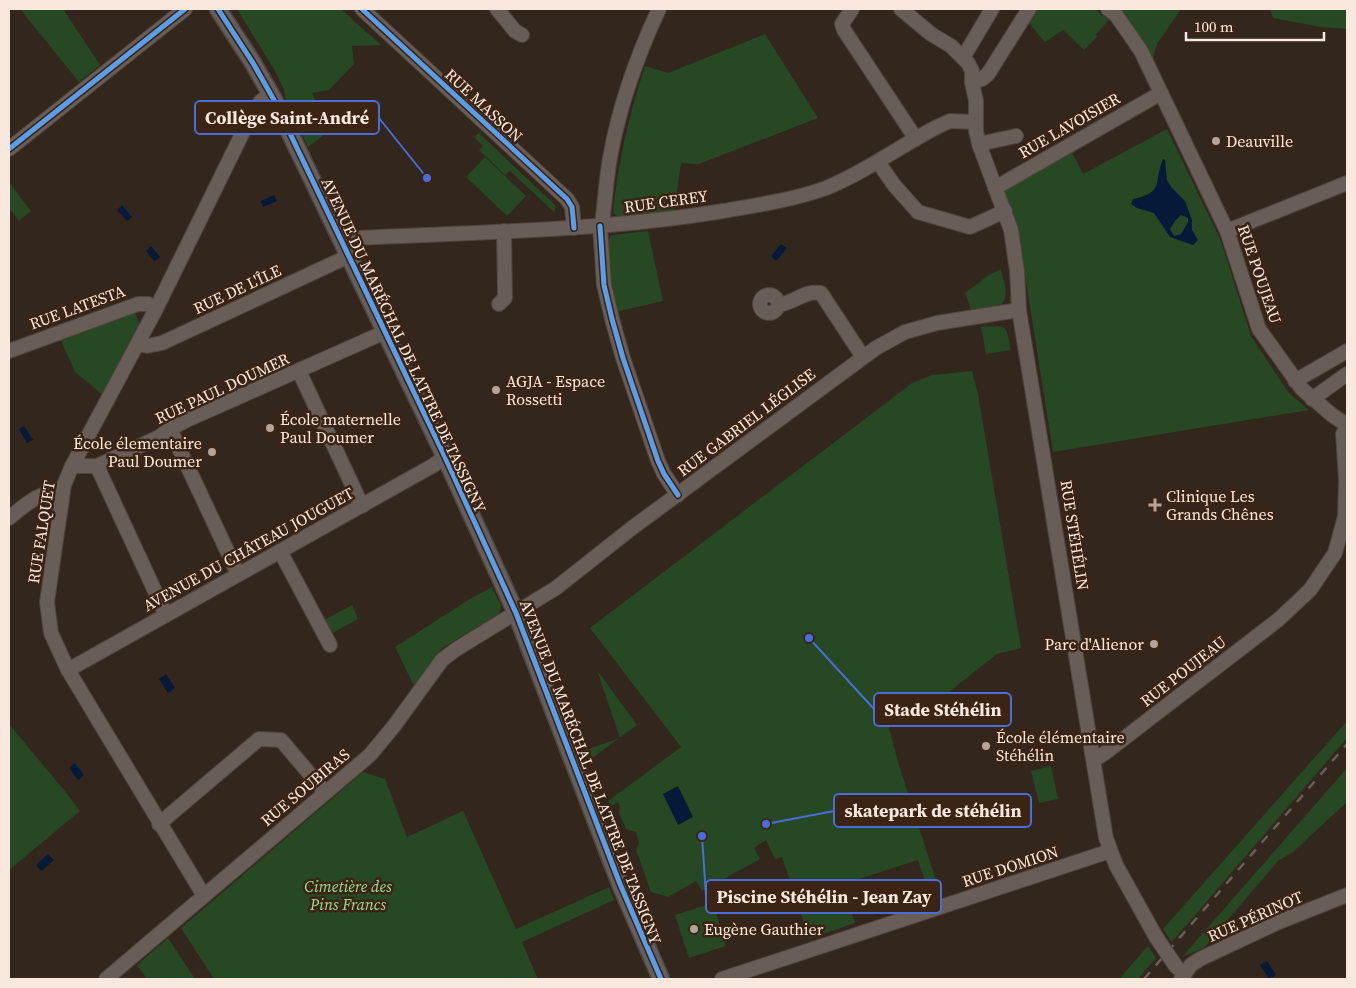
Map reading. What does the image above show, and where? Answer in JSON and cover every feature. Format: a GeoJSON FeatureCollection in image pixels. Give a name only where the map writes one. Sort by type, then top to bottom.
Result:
{"type":"FeatureCollection","features":[{"type":"Feature","properties":{"kind":"main road","name":"AVENUE DU MARÉCHAL DE LATTRE DE TASSIGNY"},"geometry":{"type":"LineString","coordinates":[[218,9],[253,63],[270,94],[445,457],[516,613],[622,889],[661,979]]}},
{"type":"Feature","properties":{"kind":"street"},"geometry":{"type":"LineString","coordinates":[[9,149],[184,9]]}},
{"type":"Feature","properties":{"kind":"street","name":"RUE MASSON"},"geometry":{"type":"LineString","coordinates":[[362,9],[567,199],[572,207],[574,228]]}},
{"type":"Feature","properties":{"kind":"street"},"geometry":{"type":"LineString","coordinates":[[497,9],[515,31],[522,35]]}},
{"type":"Feature","properties":{"kind":"street"},"geometry":{"type":"LineString","coordinates":[[660,9],[640,51],[618,123],[609,160],[602,224],[600,226],[604,285],[618,342],[658,461],[678,495]]}},
{"type":"Feature","properties":{"kind":"street"},"geometry":{"type":"LineString","coordinates":[[852,9],[842,24],[844,30],[916,139]]}},
{"type":"Feature","properties":{"kind":"street"},"geometry":{"type":"LineString","coordinates":[[901,9],[931,34],[962,55],[967,51],[992,9]]}},
{"type":"Feature","properties":{"kind":"street"},"geometry":{"type":"LineString","coordinates":[[931,34],[972,82],[982,79],[988,74],[1029,9]]}},
{"type":"Feature","properties":{"kind":"street","name":"RUE POUJEAU"},"geometry":{"type":"LineString","coordinates":[[1094,760],[1278,620],[1310,590],[1335,553],[1345,516],[1346,480],[1343,434],[1347,425],[1312,400],[1295,381],[1259,329],[1227,231],[1141,51],[1116,15],[1108,9]]}},
{"type":"Feature","properties":{"kind":"street","name":"RUE STÉHÉLIN"},"geometry":{"type":"LineString","coordinates":[[962,55],[972,71],[979,144],[1011,230],[1017,271],[1019,310],[1106,838],[1117,868],[1156,937],[1181,976]]}},
{"type":"Feature","properties":{"kind":"street","name":"RUE LAVOISIER"},"geometry":{"type":"LineString","coordinates":[[995,188],[1161,93]]}},
{"type":"Feature","properties":{"kind":"street","name":"RUE FALQUET"},"geometry":{"type":"LineString","coordinates":[[204,896],[68,670],[51,633],[47,602],[63,491],[72,466],[138,344],[248,122],[261,102],[270,94]]}},
{"type":"Feature","properties":{"kind":"street","name":"RUE CEREY"},"geometry":{"type":"LineString","coordinates":[[346,250],[356,238],[600,226],[689,216],[790,198],[825,188],[878,162],[950,121],[976,122]]}},
{"type":"Feature","properties":{"kind":"street"},"geometry":{"type":"LineString","coordinates":[[979,144],[1016,136]]}},
{"type":"Feature","properties":{"kind":"street"},"geometry":{"type":"LineString","coordinates":[[878,162],[894,185],[918,212],[970,227],[1004,211]]}},
{"type":"Feature","properties":{"kind":"street"},"geometry":{"type":"LineString","coordinates":[[1227,231],[1347,183]]}},
{"type":"Feature","properties":{"kind":"street"},"geometry":{"type":"LineString","coordinates":[[499,304],[506,298],[504,231]]}},
{"type":"Feature","properties":{"kind":"street","name":"RUE DE L'ÎLE"},"geometry":{"type":"LineString","coordinates":[[138,344],[147,346],[162,343],[346,250]]}},
{"type":"Feature","properties":{"kind":"street"},"geometry":{"type":"LineString","coordinates":[[778,304],[787,304],[808,293],[821,293],[863,357]]}},
{"type":"Feature","properties":{"kind":"street","name":"RUE LATESTA"},"geometry":{"type":"LineString","coordinates":[[9,351],[138,304],[148,304],[156,308]]}},
{"type":"Feature","properties":{"kind":"street","name":"RUE GABRIEL LÉGLISE"},"geometry":{"type":"LineString","coordinates":[[516,613],[556,588],[632,528],[876,348],[905,332],[937,323],[1019,310]]}},
{"type":"Feature","properties":{"kind":"street","name":"RUE PAUL DOUMER"},"geometry":{"type":"LineString","coordinates":[[72,466],[97,466],[159,437],[170,429],[385,332]]}},
{"type":"Feature","properties":{"kind":"street"},"geometry":{"type":"LineString","coordinates":[[1295,381],[1347,351]]}},
{"type":"Feature","properties":{"kind":"street"},"geometry":{"type":"LineString","coordinates":[[299,370],[362,506]]}},
{"type":"Feature","properties":{"kind":"street"},"geometry":{"type":"LineString","coordinates":[[1312,400],[1347,374]]}},
{"type":"Feature","properties":{"kind":"street"},"geometry":{"type":"LineString","coordinates":[[170,429],[238,574]]}},
{"type":"Feature","properties":{"kind":"street","name":"AVENUE DU CHÂTEAU JOUGUET"},"geometry":{"type":"LineString","coordinates":[[68,670],[362,506],[445,457]]}},
{"type":"Feature","properties":{"kind":"street"},"geometry":{"type":"LineString","coordinates":[[97,466],[166,615]]}},
{"type":"Feature","properties":{"kind":"street"},"geometry":{"type":"LineString","coordinates":[[9,518],[31,501],[47,492],[63,491]]}},
{"type":"Feature","properties":{"kind":"street"},"geometry":{"type":"LineString","coordinates":[[280,551],[330,645]]}},
{"type":"Feature","properties":{"kind":"street","name":"RUE SOUBIRAS"},"geometry":{"type":"LineString","coordinates":[[106,979],[370,755],[394,726],[442,660],[516,613]]}},
{"type":"Feature","properties":{"kind":"street"},"geometry":{"type":"LineString","coordinates":[[160,824],[259,739],[281,740],[325,792]]}},
{"type":"Feature","properties":{"kind":"street","name":"RUE DOMION"},"geometry":{"type":"LineString","coordinates":[[722,979],[1110,851]]}},
{"type":"Feature","properties":{"kind":"street","name":"RUE PÉRINOT"},"geometry":{"type":"LineString","coordinates":[[1181,976],[1200,959],[1279,922],[1347,895]]}},
{"type":"Feature","properties":{"kind":"green space"},"geometry":{"type":"Polygon","coordinates":[[[20,9],[63,9],[100,65],[79,82],[20,9]]]}},
{"type":"Feature","properties":{"kind":"green space"},"geometry":{"type":"Polygon","coordinates":[[[237,9],[341,9],[381,45],[352,46],[354,64],[329,90],[312,93],[330,130],[308,147],[286,101],[284,90],[275,71],[237,9]]]}},
{"type":"Feature","properties":{"kind":"green space"},"geometry":{"type":"Polygon","coordinates":[[[1035,9],[1094,9],[1109,20],[1096,34],[1097,37],[1084,50],[1063,30],[1045,42],[1027,21],[1035,9]]]}},
{"type":"Feature","properties":{"kind":"green space"},"geometry":{"type":"Polygon","coordinates":[[[1115,9],[1181,9],[1157,44],[1152,61],[1115,9]]]}},
{"type":"Feature","properties":{"kind":"green space"},"geometry":{"type":"Polygon","coordinates":[[[1270,9],[1347,9],[1347,29],[1320,27],[1273,18],[1270,9]]]}},
{"type":"Feature","properties":{"kind":"green space"},"geometry":{"type":"Polygon","coordinates":[[[765,34],[818,118],[699,164],[681,163],[674,211],[619,218],[613,213],[621,156],[645,66],[668,73],[765,34]]]}},
{"type":"Feature","properties":{"kind":"green space"},"geometry":{"type":"Polygon","coordinates":[[[1167,129],[1221,241],[1251,336],[1288,392],[1309,410],[1053,452],[1022,256],[1005,192],[1006,189],[1071,150],[1083,174],[1167,129]]]}},
{"type":"Feature","properties":{"kind":"green space"},"geometry":{"type":"Polygon","coordinates":[[[479,133],[556,206],[554,212],[510,171],[505,175],[479,150],[483,146],[474,137],[479,133]]]}},
{"type":"Feature","properties":{"kind":"green space"},"geometry":{"type":"Polygon","coordinates":[[[485,157],[526,196],[507,216],[466,177],[485,157]]]}},
{"type":"Feature","properties":{"kind":"green space"},"geometry":{"type":"Polygon","coordinates":[[[9,182],[31,211],[19,221],[9,208],[9,182]]]}},
{"type":"Feature","properties":{"kind":"green space"},"geometry":{"type":"Polygon","coordinates":[[[648,231],[663,301],[616,312],[610,282],[608,240],[612,235],[648,231]]]}},
{"type":"Feature","properties":{"kind":"green space"},"geometry":{"type":"Polygon","coordinates":[[[1001,269],[1005,293],[1004,301],[1001,305],[971,310],[965,293],[989,275],[1001,269]]]}},
{"type":"Feature","properties":{"kind":"green space"},"geometry":{"type":"Polygon","coordinates":[[[134,310],[140,326],[103,395],[75,372],[59,336],[134,310]]]}},
{"type":"Feature","properties":{"kind":"green space"},"geometry":{"type":"Polygon","coordinates":[[[999,326],[1005,328],[1007,332],[1011,350],[986,354],[981,327],[999,326]]]}},
{"type":"Feature","properties":{"kind":"green space"},"geometry":{"type":"Polygon","coordinates":[[[972,371],[978,394],[1021,648],[997,654],[940,699],[927,694],[909,701],[893,712],[889,719],[889,728],[899,765],[941,896],[931,899],[918,860],[843,884],[855,923],[809,939],[782,857],[775,859],[766,840],[754,848],[760,859],[702,891],[696,881],[668,897],[651,892],[636,850],[639,843],[636,832],[626,829],[619,813],[620,807],[618,802],[612,806],[608,801],[681,747],[590,628],[912,383],[932,375],[972,371]]]}},
{"type":"Feature","properties":{"kind":"green space"},"geometry":{"type":"Polygon","coordinates":[[[492,587],[501,606],[499,614],[442,648],[414,686],[395,647],[492,587]]]}},
{"type":"Feature","properties":{"kind":"green space"},"geometry":{"type":"Polygon","coordinates":[[[352,605],[358,619],[331,634],[324,620],[352,605]]]}},
{"type":"Feature","properties":{"kind":"green space"},"geometry":{"type":"Polygon","coordinates":[[[597,670],[637,725],[620,738],[597,670]]]}},
{"type":"Feature","properties":{"kind":"green space"},"geometry":{"type":"Polygon","coordinates":[[[1347,721],[1347,738],[1172,942],[1163,929],[1347,721]]]}},
{"type":"Feature","properties":{"kind":"green space"},"geometry":{"type":"Polygon","coordinates":[[[9,724],[80,811],[9,870],[9,724]]]}},
{"type":"Feature","properties":{"kind":"green space"},"geometry":{"type":"Polygon","coordinates":[[[619,738],[587,762],[583,751],[619,738]]]}},
{"type":"Feature","properties":{"kind":"green space"},"geometry":{"type":"Polygon","coordinates":[[[1051,766],[1058,799],[1039,803],[1031,771],[1051,766]]]}},
{"type":"Feature","properties":{"kind":"green space"},"geometry":{"type":"Polygon","coordinates":[[[1347,768],[1347,802],[1293,852],[1278,861],[1204,948],[1182,957],[1347,768]]]}},
{"type":"Feature","properties":{"kind":"green space","name":"Cimetière des Pins Francs"},"geometry":{"type":"Polygon","coordinates":[[[363,772],[385,779],[407,837],[463,811],[516,929],[609,887],[614,900],[522,942],[538,979],[214,979],[181,928],[363,772]]]}},
{"type":"Feature","properties":{"kind":"green space"},"geometry":{"type":"Polygon","coordinates":[[[713,903],[726,946],[689,958],[675,915],[713,903]]]}},
{"type":"Feature","properties":{"kind":"green space"},"geometry":{"type":"Polygon","coordinates":[[[168,938],[195,979],[147,979],[137,965],[168,938]]]}},
{"type":"Feature","properties":{"kind":"green space"},"geometry":{"type":"Polygon","coordinates":[[[1148,946],[1156,958],[1138,979],[1119,979],[1148,946]]]}},
{"type":"Feature","properties":{"kind":"water"},"geometry":{"type":"Polygon","coordinates":[[[1163,159],[1165,160],[1167,180],[1185,201],[1192,220],[1192,230],[1198,240],[1193,245],[1170,237],[1154,213],[1137,208],[1131,204],[1133,199],[1154,190],[1163,159]],[[1181,215],[1175,221],[1170,229],[1174,236],[1181,234],[1188,222],[1188,218],[1181,215]]]}},
{"type":"Feature","properties":{"kind":"water"},"geometry":{"type":"Polygon","coordinates":[[[274,195],[277,201],[263,207],[261,201],[274,195]]]}},
{"type":"Feature","properties":{"kind":"water"},"geometry":{"type":"Polygon","coordinates":[[[122,205],[132,217],[127,221],[117,210],[122,205]]]}},
{"type":"Feature","properties":{"kind":"water"},"geometry":{"type":"Polygon","coordinates":[[[781,244],[787,248],[776,261],[771,256],[781,244]]]}},
{"type":"Feature","properties":{"kind":"water"},"geometry":{"type":"Polygon","coordinates":[[[151,246],[160,257],[154,261],[146,251],[151,246]]]}},
{"type":"Feature","properties":{"kind":"water"},"geometry":{"type":"Polygon","coordinates":[[[24,426],[33,440],[27,443],[19,429],[24,426]]]}},
{"type":"Feature","properties":{"kind":"water"},"geometry":{"type":"Polygon","coordinates":[[[166,674],[175,688],[168,693],[159,679],[166,674]]]}},
{"type":"Feature","properties":{"kind":"water"},"geometry":{"type":"Polygon","coordinates":[[[75,763],[84,775],[78,780],[69,768],[75,763]]]}},
{"type":"Feature","properties":{"kind":"water"},"geometry":{"type":"Polygon","coordinates":[[[678,786],[693,817],[678,825],[663,794],[678,786]]]}},
{"type":"Feature","properties":{"kind":"water"},"geometry":{"type":"Polygon","coordinates":[[[48,854],[54,860],[41,871],[36,865],[48,854]]]}},
{"type":"Feature","properties":{"kind":"water"},"geometry":{"type":"Polygon","coordinates":[[[1267,961],[1276,975],[1269,979],[1260,965],[1267,961]]]}},
{"type":"Feature","properties":{"kind":"railway"},"geometry":{"type":"LineString","coordinates":[[1144,979],[1347,744]]}},
{"type":"Feature","properties":{"kind":"cycle path"},"geometry":{"type":"LineString","coordinates":[[9,149],[185,9]]}},
{"type":"Feature","properties":{"kind":"cycle path"},"geometry":{"type":"LineString","coordinates":[[218,9],[253,63],[274,100],[445,457],[516,613],[620,884],[661,979]]}},
{"type":"Feature","properties":{"kind":"cycle path"},"geometry":{"type":"LineString","coordinates":[[362,9],[567,199],[572,207],[574,228]]}},
{"type":"Feature","properties":{"kind":"cycle path"},"geometry":{"type":"LineString","coordinates":[[600,226],[604,285],[623,358],[658,461],[678,495]]}},
{"type":"Feature","properties":{"kind":"place","name":"Deauville"},"geometry":{"type":"Point","coordinates":[1216,141]}},
{"type":"Feature","properties":{"kind":"place","name":"Collège Saint-André"},"geometry":{"type":"Point","coordinates":[427,178]}},
{"type":"Feature","properties":{"kind":"place","name":"AGJA - Espace Rossetti"},"geometry":{"type":"Point","coordinates":[496,390]}},
{"type":"Feature","properties":{"kind":"place","name":"École maternelle Paul Doumer"},"geometry":{"type":"Point","coordinates":[270,428]}},
{"type":"Feature","properties":{"kind":"place","name":"École élementaire Paul Doumer"},"geometry":{"type":"Point","coordinates":[212,452]}},
{"type":"Feature","properties":{"kind":"place","name":"Clinique Les Grands Chênes"},"geometry":{"type":"Point","coordinates":[1155,505]}},
{"type":"Feature","properties":{"kind":"place","name":"Stade Stéhélin"},"geometry":{"type":"Point","coordinates":[809,638]}},
{"type":"Feature","properties":{"kind":"place","name":"Parc d'Alienor"},"geometry":{"type":"Point","coordinates":[1154,644]}},
{"type":"Feature","properties":{"kind":"place","name":"École élémentaire Stéhélin"},"geometry":{"type":"Point","coordinates":[986,746]}},
{"type":"Feature","properties":{"kind":"place","name":"skatepark de stéhélin"},"geometry":{"type":"Point","coordinates":[766,824]}},
{"type":"Feature","properties":{"kind":"place","name":"Piscine Stéhélin - Jean Zay"},"geometry":{"type":"Point","coordinates":[702,836]}},
{"type":"Feature","properties":{"kind":"place","name":"Eugène Gauthier"},"geometry":{"type":"Point","coordinates":[694,929]}}]}
